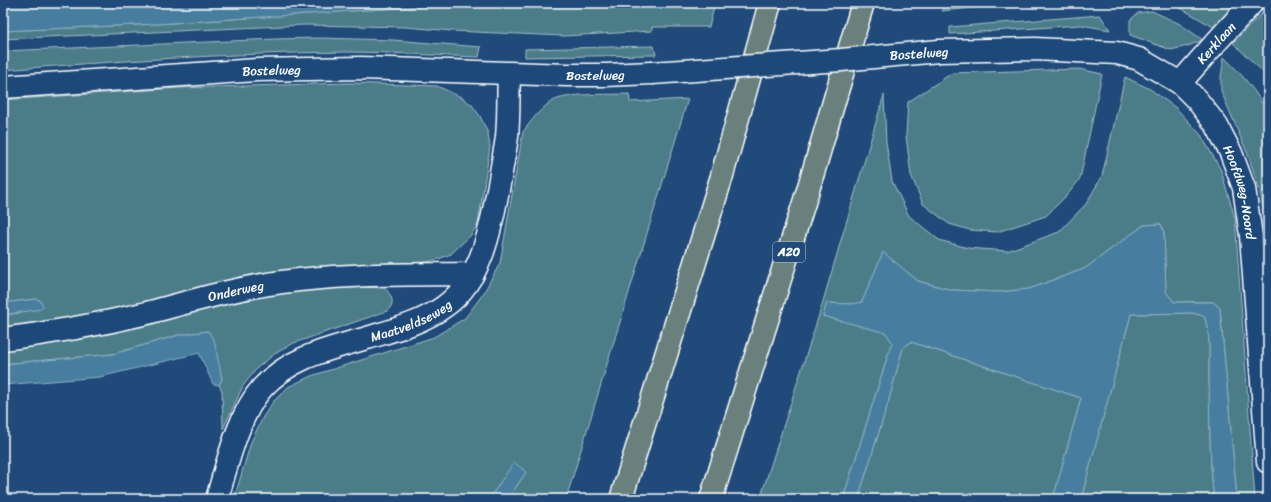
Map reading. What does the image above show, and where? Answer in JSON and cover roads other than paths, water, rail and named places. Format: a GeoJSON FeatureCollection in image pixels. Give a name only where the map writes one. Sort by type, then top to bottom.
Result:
{"type":"FeatureCollection","features":[{"type":"Feature","properties":{"kind":"highway"},"geometry":{"type":"LineString","coordinates":[[622,499],[721,180],[770,3]]}},
{"type":"Feature","properties":{"kind":"highway","name":"A20"},"geometry":{"type":"LineString","coordinates":[[711,499],[808,190],[863,3]]}},
{"type":"Feature","properties":{"kind":"street","name":"Kerklaan"},"geometry":{"type":"LineString","coordinates":[[1180,83],[1252,3]]}},
{"type":"Feature","properties":{"kind":"street","name":"Bostelweg"},"geometry":{"type":"LineString","coordinates":[[3,87],[279,70],[361,68],[509,74],[605,75],[833,60],[939,51],[1035,49],[1117,53],[1139,60],[1180,83]]}},
{"type":"Feature","properties":{"kind":"street","name":"Maatveldseweg"},"geometry":{"type":"LineString","coordinates":[[216,499],[239,429],[253,401],[262,388],[273,378],[299,360],[316,353],[397,329],[429,316],[456,297],[473,274],[486,243],[494,213],[507,137],[509,74]]}},
{"type":"Feature","properties":{"kind":"street","name":"Hoofdweg-Noord"},"geometry":{"type":"LineString","coordinates":[[1180,83],[1197,100],[1217,126],[1231,153],[1244,188],[1251,236],[1268,462]]}},
{"type":"Feature","properties":{"kind":"street","name":"Onderweg"},"geometry":{"type":"LineString","coordinates":[[3,339],[86,327],[143,314],[212,295],[282,282],[349,276],[473,274]]}},
{"type":"Feature","properties":{"kind":"water"},"geometry":{"type":"Polygon","coordinates":[[[3,3],[473,3],[157,24],[3,31],[3,3]]]}},
{"type":"Feature","properties":{"kind":"water"},"geometry":{"type":"Polygon","coordinates":[[[1161,224],[1164,232],[1166,292],[1174,302],[1213,302],[1220,308],[1237,499],[1214,499],[1210,453],[1209,338],[1204,316],[1192,313],[1131,314],[1081,499],[1053,499],[1081,398],[911,342],[903,348],[888,403],[858,499],[843,499],[892,342],[886,333],[823,316],[827,303],[852,304],[862,302],[883,252],[918,281],[952,290],[999,292],[1029,289],[1084,269],[1144,225],[1161,224]]]}},
{"type":"Feature","properties":{"kind":"water"},"geometry":{"type":"Polygon","coordinates":[[[36,299],[40,300],[43,306],[41,309],[3,315],[3,303],[36,299]]]}},
{"type":"Feature","properties":{"kind":"water"},"geometry":{"type":"Polygon","coordinates":[[[208,331],[214,340],[222,379],[219,385],[213,384],[199,353],[100,377],[3,385],[3,364],[113,354],[179,335],[208,331]]]}},
{"type":"Feature","properties":{"kind":"water"},"geometry":{"type":"Polygon","coordinates":[[[514,462],[526,472],[508,499],[489,499],[514,462]]]}}]}
